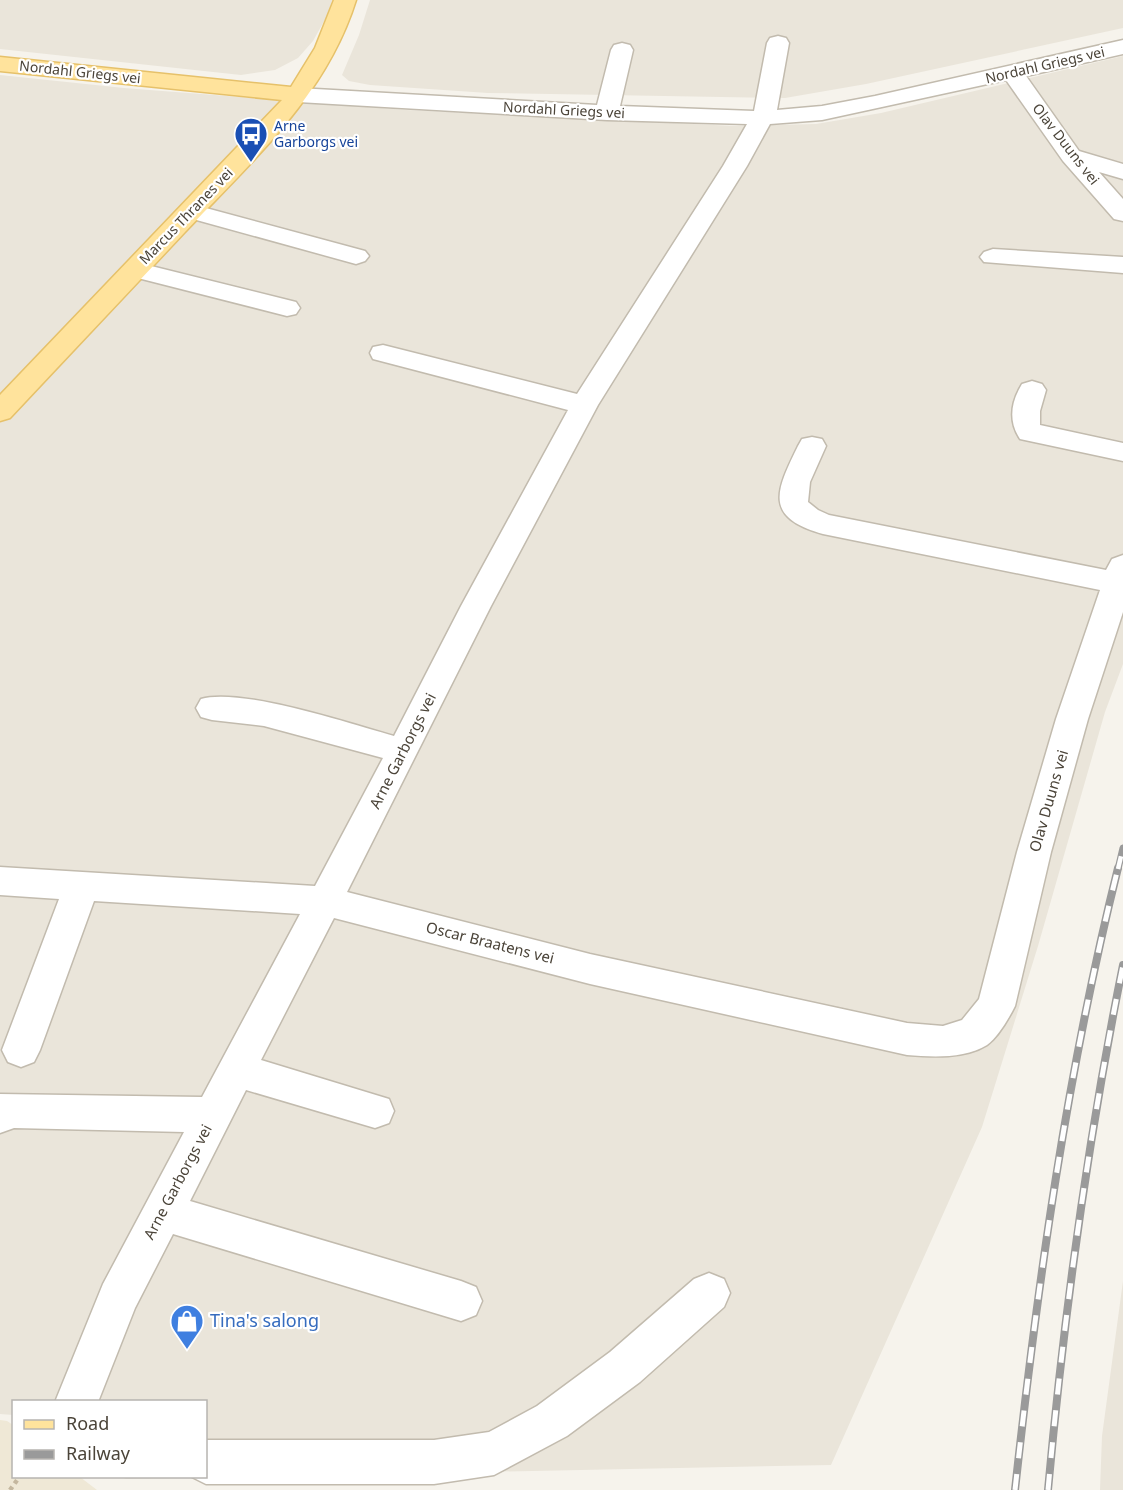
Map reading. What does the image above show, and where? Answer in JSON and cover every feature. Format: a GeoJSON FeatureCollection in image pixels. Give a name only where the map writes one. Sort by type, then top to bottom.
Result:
{"type":"FeatureCollection","features":[{"type":"Feature","properties":{"kind":"main road","name":"Marcus Thranes vei"},"geometry":{"type":"LineString","coordinates":[[0,412],[279,119],[325,55],[345,0]]}},
{"type":"Feature","properties":{"kind":"main road","name":"Nordahl Griegs vei"},"geometry":{"type":"LineString","coordinates":[[0,64],[298,94]]}},
{"type":"Feature","properties":{"kind":"street","name":"Arne Garborgs vei"},"geometry":{"type":"LineString","coordinates":[[76,1400],[118,1298],[476,606],[584,405],[735,166],[762,118],[768,104],[778,43]]}},
{"type":"Feature","properties":{"kind":"street","name":"Nordahl Griegs vei"},"geometry":{"type":"LineString","coordinates":[[298,94],[607,113],[762,118],[804,115],[865,105],[1123,47]]}},
{"type":"Feature","properties":{"kind":"street"},"geometry":{"type":"LineString","coordinates":[[607,113],[622,50]]}},
{"type":"Feature","properties":{"kind":"street","name":"Olav Duuns vei"},"geometry":{"type":"LineString","coordinates":[[1012,72],[1071,156],[1123,214]]}},
{"type":"Feature","properties":{"kind":"street"},"geometry":{"type":"LineString","coordinates":[[1071,156],[1123,172]]}},
{"type":"Feature","properties":{"kind":"street"},"geometry":{"type":"LineString","coordinates":[[191,211],[356,256]]}},
{"type":"Feature","properties":{"kind":"street"},"geometry":{"type":"LineString","coordinates":[[993,257],[1123,265]]}},
{"type":"Feature","properties":{"kind":"street"},"geometry":{"type":"LineString","coordinates":[[135,270],[287,308]]}},
{"type":"Feature","properties":{"kind":"street"},"geometry":{"type":"LineString","coordinates":[[383,353],[584,405]]}},
{"type":"Feature","properties":{"kind":"street"},"geometry":{"type":"LineString","coordinates":[[1032,390],[1024,418],[1029,432],[1123,453]]}},
{"type":"Feature","properties":{"kind":"street"},"geometry":{"type":"LineString","coordinates":[[812,446],[794,486],[792,499],[796,510],[806,519],[823,524],[1119,574]]}},
{"type":"Feature","properties":{"kind":"street","name":"Olav Duuns vei"},"geometry":{"type":"LineString","coordinates":[[974,1033],[996,1006],[1053,786],[1119,574]]}},
{"type":"Feature","properties":{"kind":"street"},"geometry":{"type":"LineString","coordinates":[[212,708],[264,714],[403,751]]}},
{"type":"Feature","properties":{"kind":"street","name":"Oscar Braatens vei"},"geometry":{"type":"LineString","coordinates":[[0,881],[325,901],[590,969],[907,1039],[944,1042],[974,1033]]}},
{"type":"Feature","properties":{"kind":"street"},"geometry":{"type":"LineString","coordinates":[[21,1050],[82,886]]}},
{"type":"Feature","properties":{"kind":"street"},"geometry":{"type":"LineString","coordinates":[[237,1070],[375,1111]]}},
{"type":"Feature","properties":{"kind":"street"},"geometry":{"type":"LineString","coordinates":[[0,1116],[3,1110],[213,1115]]}},
{"type":"Feature","properties":{"kind":"street"},"geometry":{"type":"LineString","coordinates":[[163,1212],[461,1301]]}},
{"type":"Feature","properties":{"kind":"street"},"geometry":{"type":"LineString","coordinates":[[207,1462],[435,1462],[494,1453],[552,1421],[625,1367],[709,1293]]}},
{"type":"Feature","properties":{"kind":"shaded area"},"geometry":{"type":"Polygon","coordinates":[[[0,0],[332,0],[327,16],[313,41],[298,58],[275,70],[241,75],[0,49],[0,0]]]}},
{"type":"Feature","properties":{"kind":"shaded area"},"geometry":{"type":"Polygon","coordinates":[[[370,0],[1123,0],[1123,28],[866,84],[785,98],[488,93],[370,85],[349,81],[342,75],[359,35],[370,0]]]}},
{"type":"Feature","properties":{"kind":"shaded area"},"geometry":{"type":"Polygon","coordinates":[[[1123,56],[1123,664],[1105,712],[1038,946],[982,1127],[831,1465],[207,1477],[207,1400],[12,1400],[12,1415],[0,1414],[0,75],[124,88],[406,110],[735,126],[816,124],[881,113],[1123,56]]]}},
{"type":"Feature","properties":{"kind":"shaded area"},"geometry":{"type":"Polygon","coordinates":[[[1123,1281],[1123,1490],[1100,1490],[1102,1436],[1123,1281]]]}},
{"type":"Feature","properties":{"kind":"shaded area"},"geometry":{"type":"Polygon","coordinates":[[[0,1420],[12,1424],[12,1478],[81,1478],[97,1490],[0,1490],[0,1420]]]}},
{"type":"Feature","properties":{"kind":"shaded area"},"geometry":{"type":"Polygon","coordinates":[[[123,1478],[176,1478],[126,1479],[123,1478]]]}},
{"type":"Feature","properties":{"kind":"railway"},"geometry":{"type":"LineString","coordinates":[[1118,869],[1123,848]]}},
{"type":"Feature","properties":{"kind":"railway"},"geometry":{"type":"LineString","coordinates":[[1015,1490],[1056,1177],[1084,1022],[1118,868]]}},
{"type":"Feature","properties":{"kind":"railway"},"geometry":{"type":"LineString","coordinates":[[1048,1490],[1078,1226],[1123,965]]}},
{"type":"Feature","properties":{"kind":"place","name":"Arne Garborgs vei"},"geometry":{"type":"Point","coordinates":[251,163]}},
{"type":"Feature","properties":{"kind":"place","name":"Tina's salong"},"geometry":{"type":"Point","coordinates":[187,1350]}}]}
